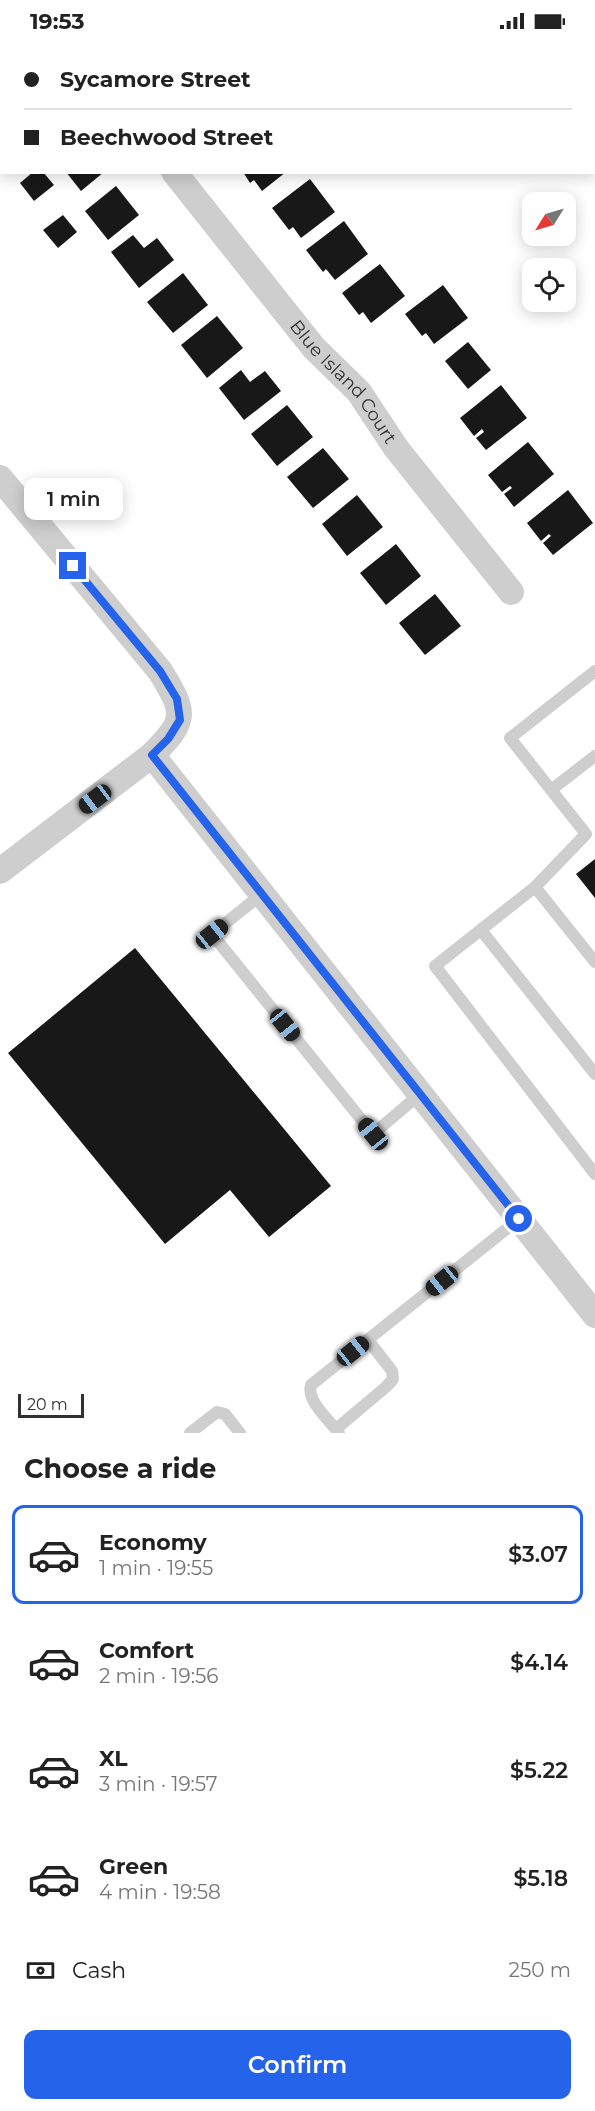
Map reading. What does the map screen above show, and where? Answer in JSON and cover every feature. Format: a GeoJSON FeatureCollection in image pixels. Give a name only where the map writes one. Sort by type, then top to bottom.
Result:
{"type":"FeatureCollection","features":[{"type":"Feature","properties":{"kind":"street","name":"Blue Island Court"},"geometry":{"type":"LineString","coordinates":[[176,174],[314,348],[359,392],[396,448],[511,592]]}},
{"type":"Feature","properties":{"kind":"street"},"geometry":{"type":"LineString","coordinates":[[0,478],[160,671],[177,699],[180,720],[168,739],[152,755],[0,871]]}},
{"type":"Feature","properties":{"kind":"street"},"geometry":{"type":"LineString","coordinates":[[152,755],[595,1315]]}},
{"type":"Feature","properties":{"kind":"lane"},"geometry":{"type":"LineString","coordinates":[[595,671],[510,738],[551,790],[591,830],[535,887],[435,966],[595,1174]]}},
{"type":"Feature","properties":{"kind":"lane"},"geometry":{"type":"LineString","coordinates":[[551,790],[595,756]]}},
{"type":"Feature","properties":{"kind":"lane"},"geometry":{"type":"LineString","coordinates":[[535,887],[595,962]]}},
{"type":"Feature","properties":{"kind":"lane"},"geometry":{"type":"LineString","coordinates":[[262,894],[212,934],[373,1134],[420,1094]]}},
{"type":"Feature","properties":{"kind":"lane"},"geometry":{"type":"LineString","coordinates":[[481,930],[595,1074]]}},
{"type":"Feature","properties":{"kind":"lane"},"geometry":{"type":"LineString","coordinates":[[368,1340],[392,1371],[393,1379],[337,1431],[312,1399],[309,1391],[311,1385],[519,1219]]}},
{"type":"Feature","properties":{"kind":"lane"},"geometry":{"type":"LineString","coordinates":[[190,1433],[217,1412],[225,1414],[240,1433]]}},
{"type":"Feature","properties":{"kind":"building"},"geometry":{"type":"Polygon","coordinates":[[[31,174],[45,174],[54,185],[34,201],[20,183],[31,174]]]}},
{"type":"Feature","properties":{"kind":"building"},"geometry":{"type":"Polygon","coordinates":[[[68,174],[102,174],[81,191],[68,174]]]}},
{"type":"Feature","properties":{"kind":"building"},"geometry":{"type":"Polygon","coordinates":[[[244,174],[283,174],[262,191],[254,180],[250,183],[244,174]]]}},
{"type":"Feature","properties":{"kind":"building"},"geometry":{"type":"Polygon","coordinates":[[[310,179],[335,212],[301,238],[293,227],[289,230],[272,208],[310,179]]]}},
{"type":"Feature","properties":{"kind":"building"},"geometry":{"type":"Polygon","coordinates":[[[116,186],[139,215],[108,240],[85,211],[116,186]]]}},
{"type":"Feature","properties":{"kind":"building"},"geometry":{"type":"Polygon","coordinates":[[[63,215],[77,232],[58,248],[43,230],[63,215]]]}},
{"type":"Feature","properties":{"kind":"building"},"geometry":{"type":"Polygon","coordinates":[[[344,221],[368,254],[335,280],[326,269],[323,272],[306,250],[344,221]]]}},
{"type":"Feature","properties":{"kind":"building"},"geometry":{"type":"Polygon","coordinates":[[[133,235],[144,248],[157,238],[174,260],[139,288],[111,252],[133,235]]]}},
{"type":"Feature","properties":{"kind":"building"},"geometry":{"type":"Polygon","coordinates":[[[380,264],[405,296],[371,323],[363,312],[359,315],[342,293],[380,264]]]}},
{"type":"Feature","properties":{"kind":"building"},"geometry":{"type":"Polygon","coordinates":[[[183,273],[208,305],[173,333],[147,302],[183,273]]]}},
{"type":"Feature","properties":{"kind":"building"},"geometry":{"type":"Polygon","coordinates":[[[443,285],[468,318],[434,344],[426,333],[422,336],[405,314],[443,285]]]}},
{"type":"Feature","properties":{"kind":"building"},"geometry":{"type":"Polygon","coordinates":[[[217,316],[243,348],[207,378],[181,345],[217,316]]]}},
{"type":"Feature","properties":{"kind":"building"},"geometry":{"type":"Polygon","coordinates":[[[468,342],[491,370],[468,389],[445,361],[468,342]]]}},
{"type":"Feature","properties":{"kind":"building"},"geometry":{"type":"Polygon","coordinates":[[[241,370],[250,382],[265,371],[281,391],[244,420],[219,388],[241,370]]]}},
{"type":"Feature","properties":{"kind":"building"},"geometry":{"type":"Polygon","coordinates":[[[501,385],[527,418],[486,450],[476,438],[484,432],[482,429],[474,436],[460,418],[501,385]]]}},
{"type":"Feature","properties":{"kind":"building"},"geometry":{"type":"Polygon","coordinates":[[[287,405],[313,437],[277,466],[251,434],[287,405]]]}},
{"type":"Feature","properties":{"kind":"building"},"geometry":{"type":"Polygon","coordinates":[[[528,442],[554,474],[514,507],[504,494],[512,488],[510,486],[502,492],[488,475],[528,442]]]}},
{"type":"Feature","properties":{"kind":"building"},"geometry":{"type":"Polygon","coordinates":[[[323,448],[349,479],[313,508],[287,477],[323,448]]]}},
{"type":"Feature","properties":{"kind":"building"},"geometry":{"type":"Polygon","coordinates":[[[568,490],[593,523],[553,555],[543,543],[551,536],[549,534],[541,541],[527,523],[568,490]]]}},
{"type":"Feature","properties":{"kind":"building"},"geometry":{"type":"Polygon","coordinates":[[[357,495],[383,527],[347,556],[322,524],[357,495]]]}},
{"type":"Feature","properties":{"kind":"building"},"geometry":{"type":"Polygon","coordinates":[[[396,544],[421,576],[386,605],[360,573],[396,544]]]}},
{"type":"Feature","properties":{"kind":"building"},"geometry":{"type":"Polygon","coordinates":[[[435,594],[461,626],[425,655],[399,623],[435,594]]]}},
{"type":"Feature","properties":{"kind":"building"},"geometry":{"type":"Polygon","coordinates":[[[595,859],[595,898],[576,874],[595,859]]]}},
{"type":"Feature","properties":{"kind":"building"},"geometry":{"type":"Polygon","coordinates":[[[135,948],[331,1186],[269,1237],[230,1190],[165,1244],[8,1053],[135,948]]]}},
{"type":"Feature","properties":{"kind":"route"},"geometry":{"type":"LineString","coordinates":[[73,566],[160,671],[177,699],[180,720],[168,739],[152,755],[519,1219]]}}]}
